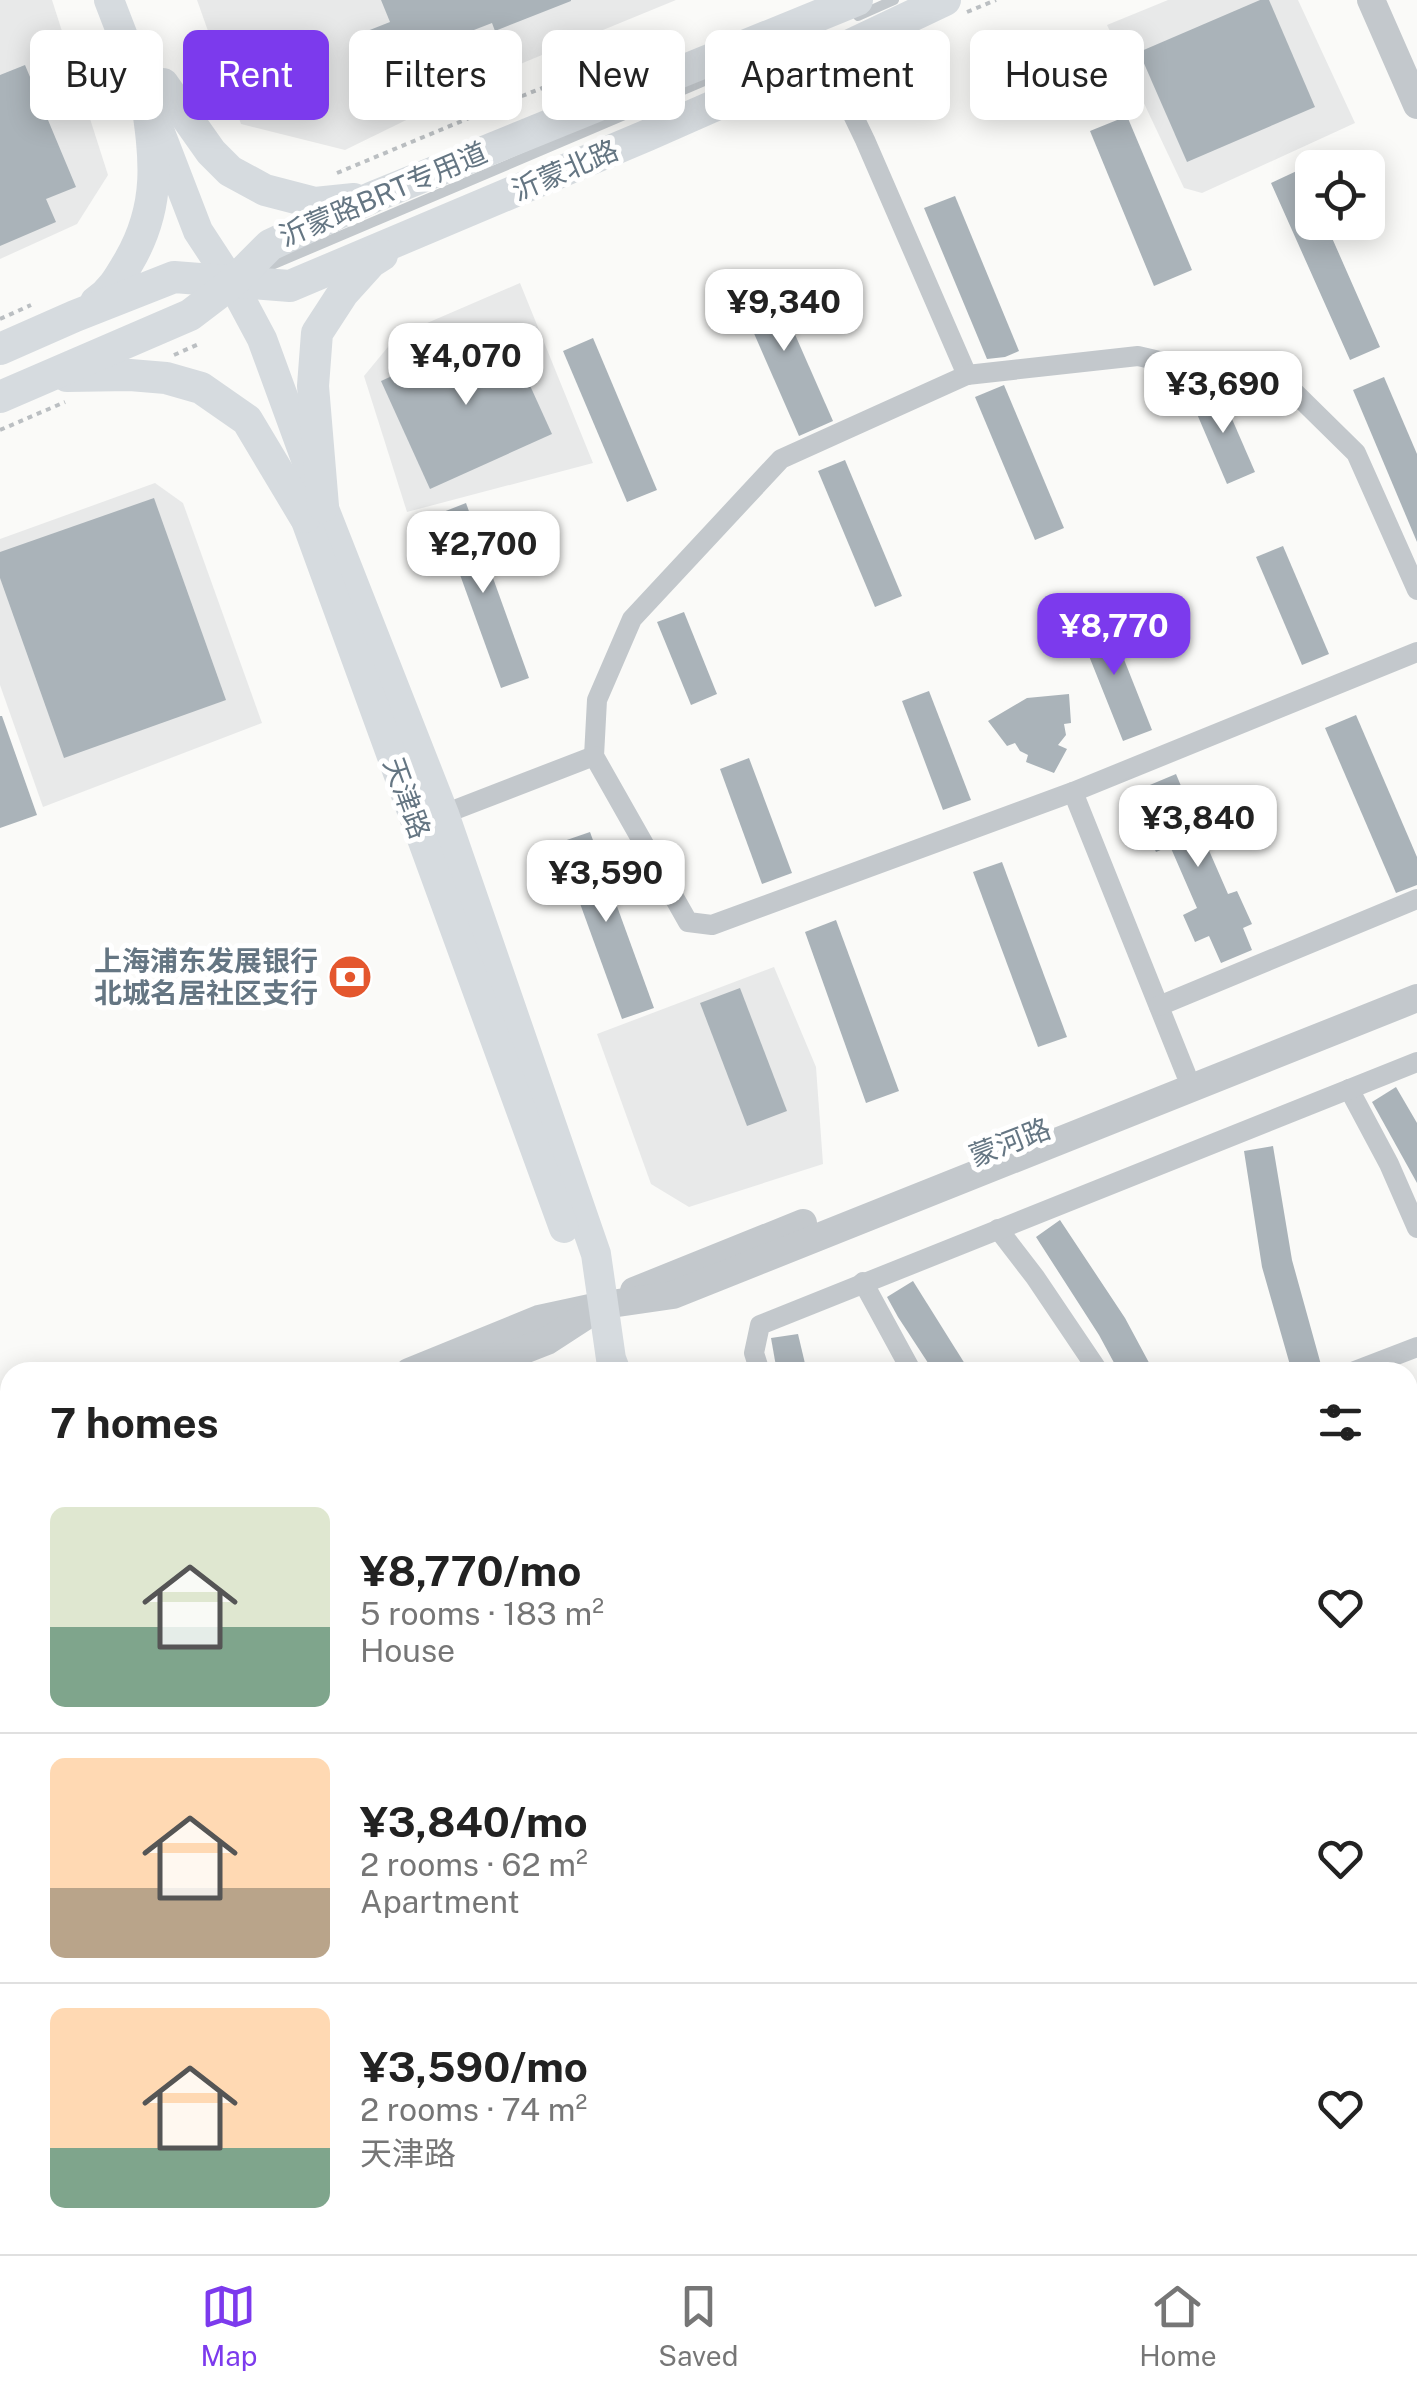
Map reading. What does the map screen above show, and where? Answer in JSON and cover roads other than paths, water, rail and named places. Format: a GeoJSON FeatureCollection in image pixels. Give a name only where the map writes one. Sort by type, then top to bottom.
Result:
{"type":"FeatureCollection","features":[{"type":"Feature","properties":{"kind":"main road","name":"天津路"},"geometry":{"type":"LineString","coordinates":[[109,0],[124,30]]}},
{"type":"Feature","properties":{"kind":"main road","name":"天津路"},"geometry":{"type":"LineString","coordinates":[[132,0],[140,30]]}},
{"type":"Feature","properties":{"kind":"main road","name":"沂蒙北路"},"geometry":{"type":"LineString","coordinates":[[862,30],[945,0]]}},
{"type":"Feature","properties":{"kind":"main road","name":"沂蒙北路"},"geometry":{"type":"LineString","coordinates":[[0,397],[190,316],[270,245],[373,197],[849,12]]}},
{"type":"Feature","properties":{"kind":"main road"},"geometry":{"type":"LineString","coordinates":[[163,99],[230,170],[265,190],[314,203],[373,197]]}},
{"type":"Feature","properties":{"kind":"main road","name":"沂蒙北路"},"geometry":{"type":"LineString","coordinates":[[0,350],[174,277],[290,286],[414,234],[705,99]]}},
{"type":"Feature","properties":{"kind":"main road","name":"天津路"},"geometry":{"type":"LineString","coordinates":[[163,116],[198,231],[232,282],[262,339],[314,512],[576,1262],[634,1362]]}},
{"type":"Feature","properties":{"kind":"main road"},"geometry":{"type":"LineString","coordinates":[[75,316],[112,291],[142,239],[152,200],[155,120]]}},
{"type":"Feature","properties":{"kind":"main road"},"geometry":{"type":"LineString","coordinates":[[314,512],[313,386],[317,333],[343,293],[371,262],[414,234]]}},
{"type":"Feature","properties":{"kind":"main road"},"geometry":{"type":"LineString","coordinates":[[47,376],[117,374],[166,378],[201,388],[247,420],[314,512]]}},
{"type":"Feature","properties":{"kind":"main road","name":"天津路"},"geometry":{"type":"LineString","coordinates":[[314,512],[444,814],[596,1254],[612,1362]]}},
{"type":"Feature","properties":{"kind":"street"},"geometry":{"type":"LineString","coordinates":[[1371,0],[1417,105]]}},
{"type":"Feature","properties":{"kind":"street"},"geometry":{"type":"LineString","coordinates":[[1381,0],[1417,83]]}},
{"type":"Feature","properties":{"kind":"street"},"geometry":{"type":"LineString","coordinates":[[857,120],[966,375]]}},
{"type":"Feature","properties":{"kind":"street"},"geometry":{"type":"LineString","coordinates":[[1417,590],[1356,453],[1294,392],[1138,356],[966,375],[781,459],[632,619],[597,700],[594,756],[688,922],[712,924],[1074,792],[1417,652]]}},
{"type":"Feature","properties":{"kind":"street"},"geometry":{"type":"LineString","coordinates":[[444,814],[594,756]]}},
{"type":"Feature","properties":{"kind":"street"},"geometry":{"type":"LineString","coordinates":[[1074,792],[1186,1074]]}},
{"type":"Feature","properties":{"kind":"street"},"geometry":{"type":"LineString","coordinates":[[1160,1006],[1417,899]]}},
{"type":"Feature","properties":{"kind":"street","name":"蒙河路"},"geometry":{"type":"LineString","coordinates":[[493,1362],[547,1341],[604,1305],[699,1264],[1417,982]]}},
{"type":"Feature","properties":{"kind":"street","name":"蒙河路"},"geometry":{"type":"LineString","coordinates":[[434,1362],[539,1319],[674,1295],[1417,998]]}},
{"type":"Feature","properties":{"kind":"street"},"geometry":{"type":"LineString","coordinates":[[757,1362],[754,1353],[760,1325],[1417,1062]]}},
{"type":"Feature","properties":{"kind":"street"},"geometry":{"type":"LineString","coordinates":[[1348,1089],[1389,1164],[1417,1228]]}},
{"type":"Feature","properties":{"kind":"street"},"geometry":{"type":"LineString","coordinates":[[998,1229],[1092,1362]]}},
{"type":"Feature","properties":{"kind":"street"},"geometry":{"type":"LineString","coordinates":[[863,1282],[907,1362]]}},
{"type":"Feature","properties":{"kind":"street"},"geometry":{"type":"LineString","coordinates":[[1378,1362],[1417,1347]]}},
{"type":"Feature","properties":{"kind":"lane"},"geometry":{"type":"LineString","coordinates":[[849,12],[894,0]]}},
{"type":"Feature","properties":{"kind":"lane","name":"沂蒙路BRT专用道"},"geometry":{"type":"LineString","coordinates":[[185,303],[705,92]]}},
{"type":"Feature","properties":{"kind":"place","name":"上海浦东发展银行 北城名居社区支行"},"geometry":{"type":"Point","coordinates":[350,977]}}]}
